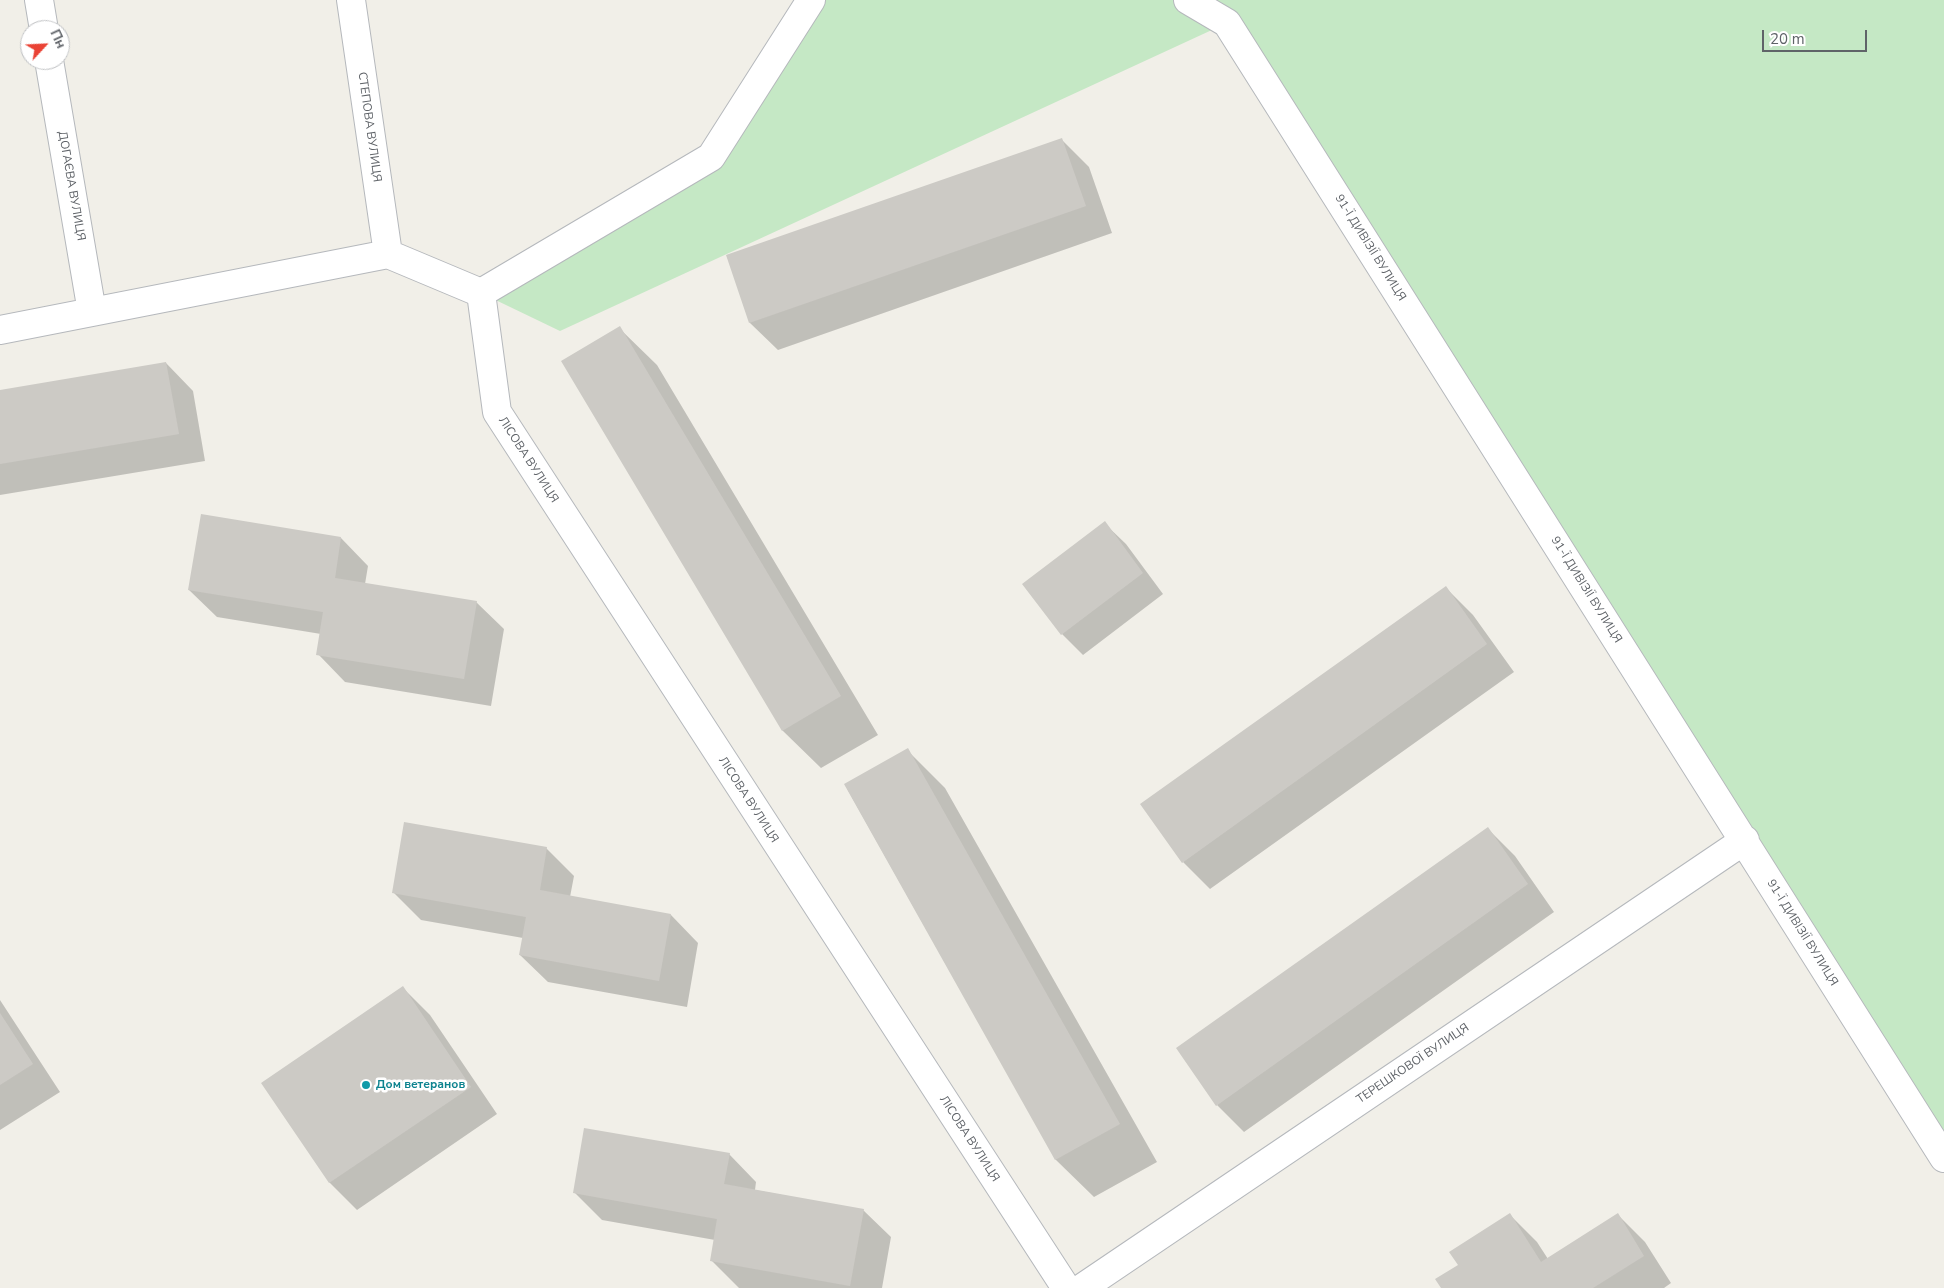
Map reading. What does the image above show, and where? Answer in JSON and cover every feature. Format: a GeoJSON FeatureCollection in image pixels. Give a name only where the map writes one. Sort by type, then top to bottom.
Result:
{"type":"FeatureCollection","features":[{"type":"Feature","properties":{"kind":"street"},"geometry":{"type":"LineString","coordinates":[[39,0],[42,20]]}},
{"type":"Feature","properties":{"kind":"street","name":"СТЕПОВА ВУЛИЦЯ"},"geometry":{"type":"LineString","coordinates":[[351,0],[388,254]]}},
{"type":"Feature","properties":{"kind":"street"},"geometry":{"type":"LineString","coordinates":[[0,330],[388,254],[481,293],[711,157],[811,0]]}},
{"type":"Feature","properties":{"kind":"street","name":"91-Ї ДИВІЗІЇ ВУЛИЦЯ"},"geometry":{"type":"LineString","coordinates":[[1188,0],[1227,22],[1944,1158]]}},
{"type":"Feature","properties":{"kind":"street","name":"ДОГАЄВА ВУЛИЦЯ"},"geometry":{"type":"LineString","coordinates":[[51,70],[92,312]]}},
{"type":"Feature","properties":{"kind":"street","name":"ЛІСОВА ВУЛИЦЯ"},"geometry":{"type":"LineString","coordinates":[[481,293],[497,412],[1066,1288]]}},
{"type":"Feature","properties":{"kind":"street","name":"ТЕРЕШКОВОЇ ВУЛИЦЯ"},"geometry":{"type":"LineString","coordinates":[[1082,1288],[1745,840]]}},
{"type":"Feature","properties":{"kind":"green space"},"geometry":{"type":"Polygon","coordinates":[[[811,0],[1944,0],[1944,1158],[1227,23],[560,331],[481,293],[711,157],[811,0]]]}},
{"type":"Feature","properties":{"kind":"building"},"geometry":{"type":"Polygon","coordinates":[[[1062,138],[1086,206],[749,323],[726,255],[1062,138]]]}},
{"type":"Feature","properties":{"kind":"building"},"geometry":{"type":"Polygon","coordinates":[[[620,326],[841,696],[782,731],[561,361],[620,326]]]}},
{"type":"Feature","properties":{"kind":"building"},"geometry":{"type":"Polygon","coordinates":[[[166,362],[179,434],[0,464],[0,390],[166,362]]]}},
{"type":"Feature","properties":{"kind":"building"},"geometry":{"type":"Polygon","coordinates":[[[201,514],[341,537],[335,578],[477,601],[464,679],[316,655],[323,612],[188,590],[201,514]]]}},
{"type":"Feature","properties":{"kind":"building"},"geometry":{"type":"Polygon","coordinates":[[[1105,521],[1143,573],[1061,635],[1022,584],[1105,521]]]}},
{"type":"Feature","properties":{"kind":"building"},"geometry":{"type":"Polygon","coordinates":[[[1446,586],[1487,644],[1182,863],[1140,804],[1446,586]]]}},
{"type":"Feature","properties":{"kind":"building"},"geometry":{"type":"Polygon","coordinates":[[[908,748],[1120,1124],[1055,1160],[844,784],[908,748]]]}},
{"type":"Feature","properties":{"kind":"building"},"geometry":{"type":"Polygon","coordinates":[[[404,822],[547,847],[540,890],[671,914],[659,981],[519,955],[526,917],[392,893],[404,822]]]}},
{"type":"Feature","properties":{"kind":"building"},"geometry":{"type":"Polygon","coordinates":[[[1488,827],[1528,884],[1216,1106],[1176,1048],[1488,827]]]}},
{"type":"Feature","properties":{"kind":"building","name":"Дом ветеранов"},"geometry":{"type":"Polygon","coordinates":[[[403,986],[471,1087],[329,1183],[261,1083],[403,986]]]}},
{"type":"Feature","properties":{"kind":"building"},"geometry":{"type":"Polygon","coordinates":[[[0,1013],[33,1064],[0,1085],[0,1013]]]}},
{"type":"Feature","properties":{"kind":"building"},"geometry":{"type":"Polygon","coordinates":[[[584,1128],[730,1153],[724,1184],[864,1209],[850,1286],[710,1261],[717,1219],[573,1193],[584,1128]]]}},
{"type":"Feature","properties":{"kind":"building"},"geometry":{"type":"Polygon","coordinates":[[[1510,1213],[1541,1262],[1618,1213],[1644,1256],[1593,1288],[1441,1288],[1435,1279],[1458,1265],[1449,1252],[1510,1213]]]}},
{"type":"Feature","properties":{"kind":"place","name":"Дом ветеранов"},"geometry":{"type":"Point","coordinates":[366,1085]}}]}
